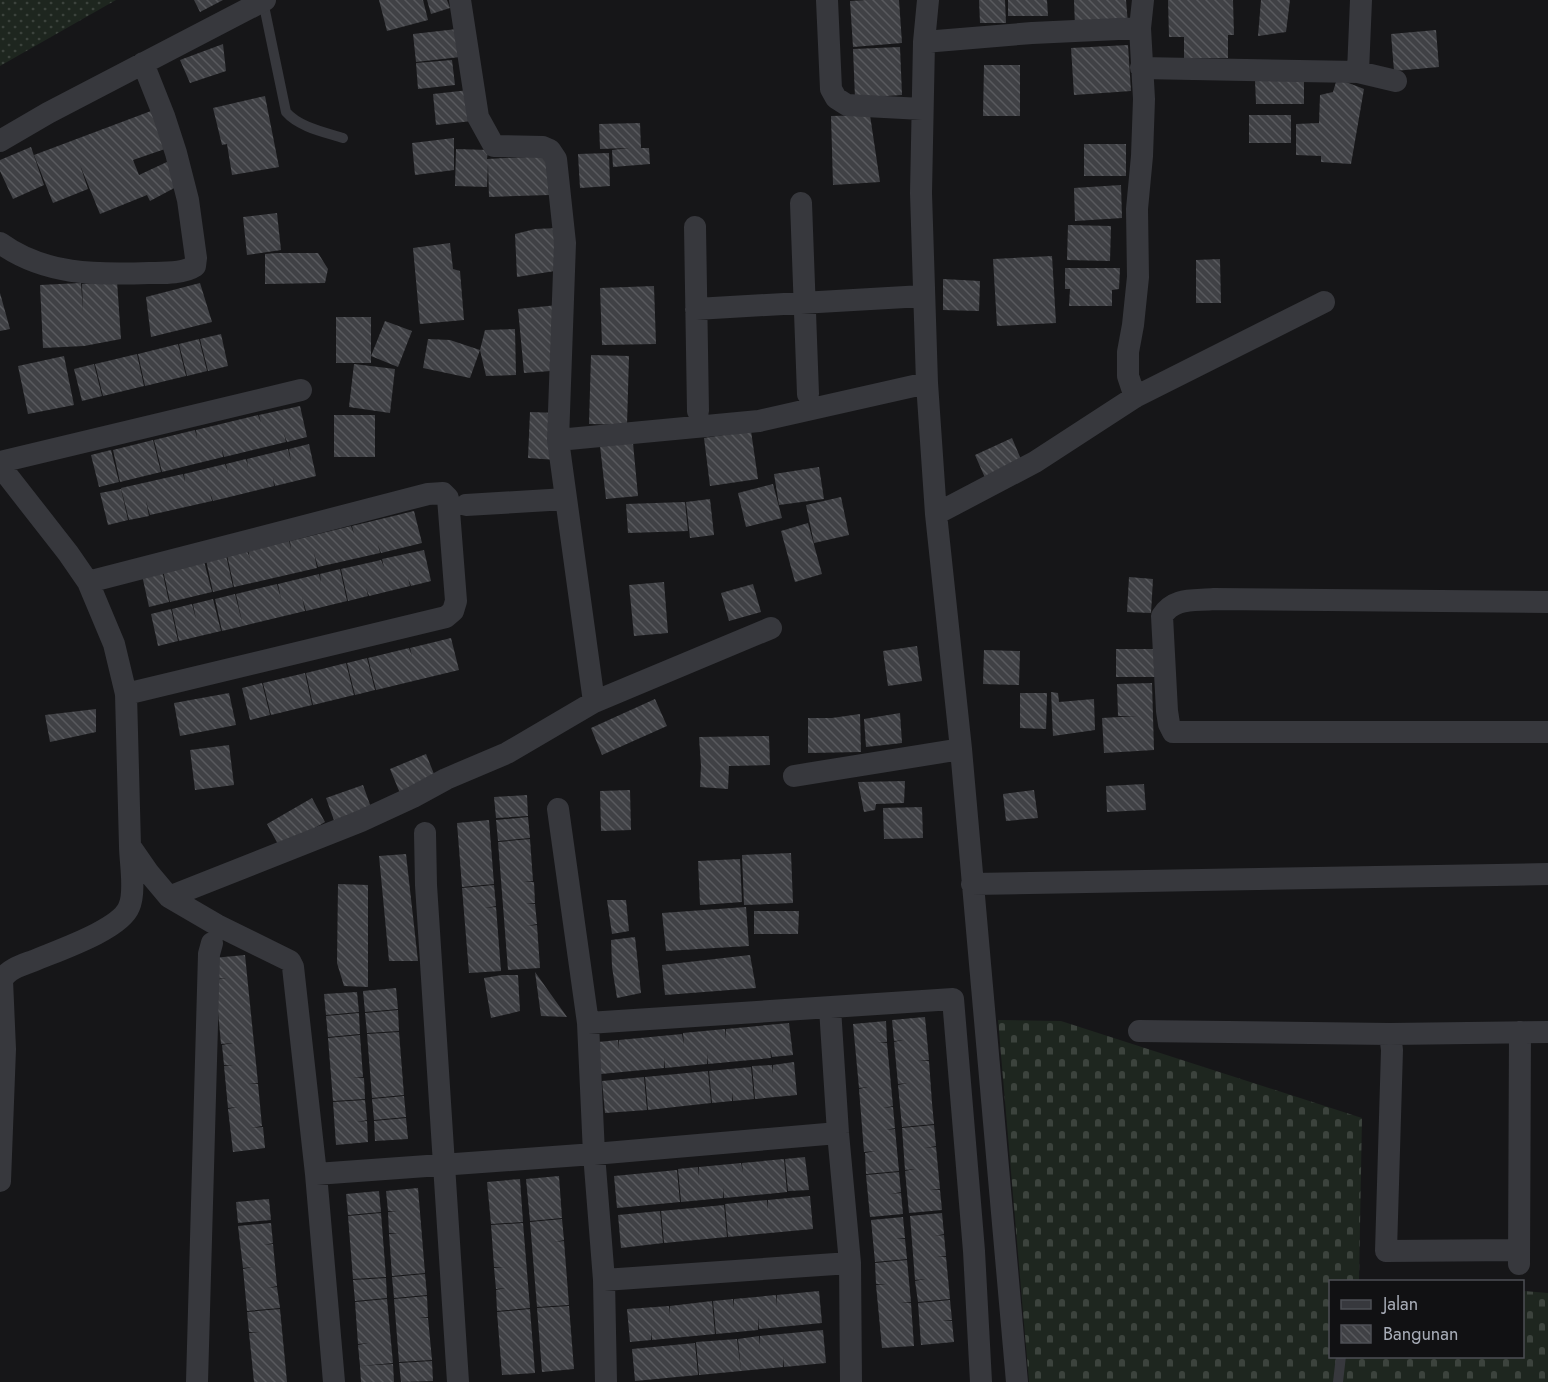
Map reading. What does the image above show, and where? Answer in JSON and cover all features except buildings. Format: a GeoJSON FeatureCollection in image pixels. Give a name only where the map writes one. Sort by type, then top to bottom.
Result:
{"type":"FeatureCollection","features":[{"type":"Feature","properties":{"kind":"street"},"geometry":{"type":"LineString","coordinates":[[0,141],[264,0]]}},
{"type":"Feature","properties":{"kind":"street"},"geometry":{"type":"LineString","coordinates":[[460,0],[478,117],[494,146],[543,147],[550,150],[556,159],[565,243],[558,440],[594,702]]}},
{"type":"Feature","properties":{"kind":"street"},"geometry":{"type":"LineString","coordinates":[[827,0],[831,89],[836,98],[848,105],[922,109]]}},
{"type":"Feature","properties":{"kind":"street"},"geometry":{"type":"LineString","coordinates":[[928,0],[922,109],[923,296],[927,383],[936,514],[961,749],[1017,1382]]}},
{"type":"Feature","properties":{"kind":"street"},"geometry":{"type":"LineString","coordinates":[[1136,398],[1128,376],[1128,352],[1138,277],[1137,209],[1142,156],[1143,99],[1140,28],[1143,0]]}},
{"type":"Feature","properties":{"kind":"street"},"geometry":{"type":"LineString","coordinates":[[1358,72],[1361,0]]}},
{"type":"Feature","properties":{"kind":"street"},"geometry":{"type":"LineString","coordinates":[[924,42],[1032,33],[1140,28]]}},
{"type":"Feature","properties":{"kind":"street"},"geometry":{"type":"LineString","coordinates":[[0,243],[14,253],[39,264],[69,271],[114,274],[165,273],[191,269],[195,266],[196,258],[188,200],[164,116],[144,63]]}},
{"type":"Feature","properties":{"kind":"street"},"geometry":{"type":"LineString","coordinates":[[1141,68],[1358,72],[1396,81]]}},
{"type":"Feature","properties":{"kind":"street"},"geometry":{"type":"LineString","coordinates":[[801,204],[807,394]]}},
{"type":"Feature","properties":{"kind":"street"},"geometry":{"type":"LineString","coordinates":[[695,227],[698,411]]}},
{"type":"Feature","properties":{"kind":"street"},"geometry":{"type":"LineString","coordinates":[[696,309],[923,296]]}},
{"type":"Feature","properties":{"kind":"street"},"geometry":{"type":"LineString","coordinates":[[936,514],[1035,462],[1136,398],[1323,303]]}},
{"type":"Feature","properties":{"kind":"street"},"geometry":{"type":"LineString","coordinates":[[558,440],[759,421],[927,383]]}},
{"type":"Feature","properties":{"kind":"street"},"geometry":{"type":"LineString","coordinates":[[0,462],[301,390]]}},
{"type":"Feature","properties":{"kind":"street"},"geometry":{"type":"LineString","coordinates":[[0,466],[69,553],[88,582],[114,644],[126,694],[132,897],[129,908],[116,923],[20,966],[10,971],[2,980],[5,1049],[0,1181]]}},
{"type":"Feature","properties":{"kind":"street"},"geometry":{"type":"LineString","coordinates":[[88,582],[428,494],[443,493],[448,498],[456,601],[453,611],[446,617],[126,694]]}},
{"type":"Feature","properties":{"kind":"street"},"geometry":{"type":"LineString","coordinates":[[466,506],[566,499]]}},
{"type":"Feature","properties":{"kind":"street"},"geometry":{"type":"LineString","coordinates":[[1548,602],[1214,598],[1175,602],[1168,606],[1162,616],[1167,711],[1173,732],[1548,732]]}},
{"type":"Feature","properties":{"kind":"street"},"geometry":{"type":"LineString","coordinates":[[169,897],[361,821],[507,753],[594,702],[771,628]]}},
{"type":"Feature","properties":{"kind":"street"},"geometry":{"type":"LineString","coordinates":[[794,776],[961,749]]}},
{"type":"Feature","properties":{"kind":"street"},"geometry":{"type":"LineString","coordinates":[[558,809],[588,1023],[594,1154],[604,1280],[606,1382]]}},
{"type":"Feature","properties":{"kind":"street"},"geometry":{"type":"LineString","coordinates":[[424,833],[458,1382]]}},
{"type":"Feature","properties":{"kind":"street"},"geometry":{"type":"LineString","coordinates":[[130,846],[169,897],[217,925],[290,961],[294,973],[334,1382]]}},
{"type":"Feature","properties":{"kind":"street"},"geometry":{"type":"LineString","coordinates":[[972,884],[1548,873]]}},
{"type":"Feature","properties":{"kind":"street"},"geometry":{"type":"LineString","coordinates":[[197,1382],[209,954],[212,943]]}},
{"type":"Feature","properties":{"kind":"street"},"geometry":{"type":"LineString","coordinates":[[588,1023],[953,999],[974,1251],[977,1382]]}},
{"type":"Feature","properties":{"kind":"street"},"geometry":{"type":"LineString","coordinates":[[830,1008],[850,1263],[851,1382]]}},
{"type":"Feature","properties":{"kind":"street"},"geometry":{"type":"LineString","coordinates":[[1139,1030],[1390,1035],[1548,1032]]}},
{"type":"Feature","properties":{"kind":"street"},"geometry":{"type":"LineString","coordinates":[[1390,1035],[1392,1050],[1386,1251],[1519,1258],[1520,1032]]}},
{"type":"Feature","properties":{"kind":"street"},"geometry":{"type":"LineString","coordinates":[[315,1174],[594,1154],[838,1133]]}},
{"type":"Feature","properties":{"kind":"street"},"geometry":{"type":"LineString","coordinates":[[604,1280],[850,1263]]}},
{"type":"Feature","properties":{"kind":"lane"},"geometry":{"type":"LineString","coordinates":[[264,0],[286,112],[304,124],[343,138]]}},
{"type":"Feature","properties":{"kind":"lane"},"geometry":{"type":"LineString","coordinates":[[1338,1382],[1341,1358]]}},
{"type":"Feature","properties":{"kind":"green space"},"geometry":{"type":"Polygon","coordinates":[[[0,0],[116,0],[0,66],[0,0]]]}},
{"type":"Feature","properties":{"kind":"green space"},"geometry":{"type":"Polygon","coordinates":[[[998,1020],[1061,1021],[1362,1118],[1359,1280],[1329,1280],[1329,1358],[1524,1358],[1524,1291],[1548,1293],[1548,1382],[1029,1382],[998,1020]]]}}]}
